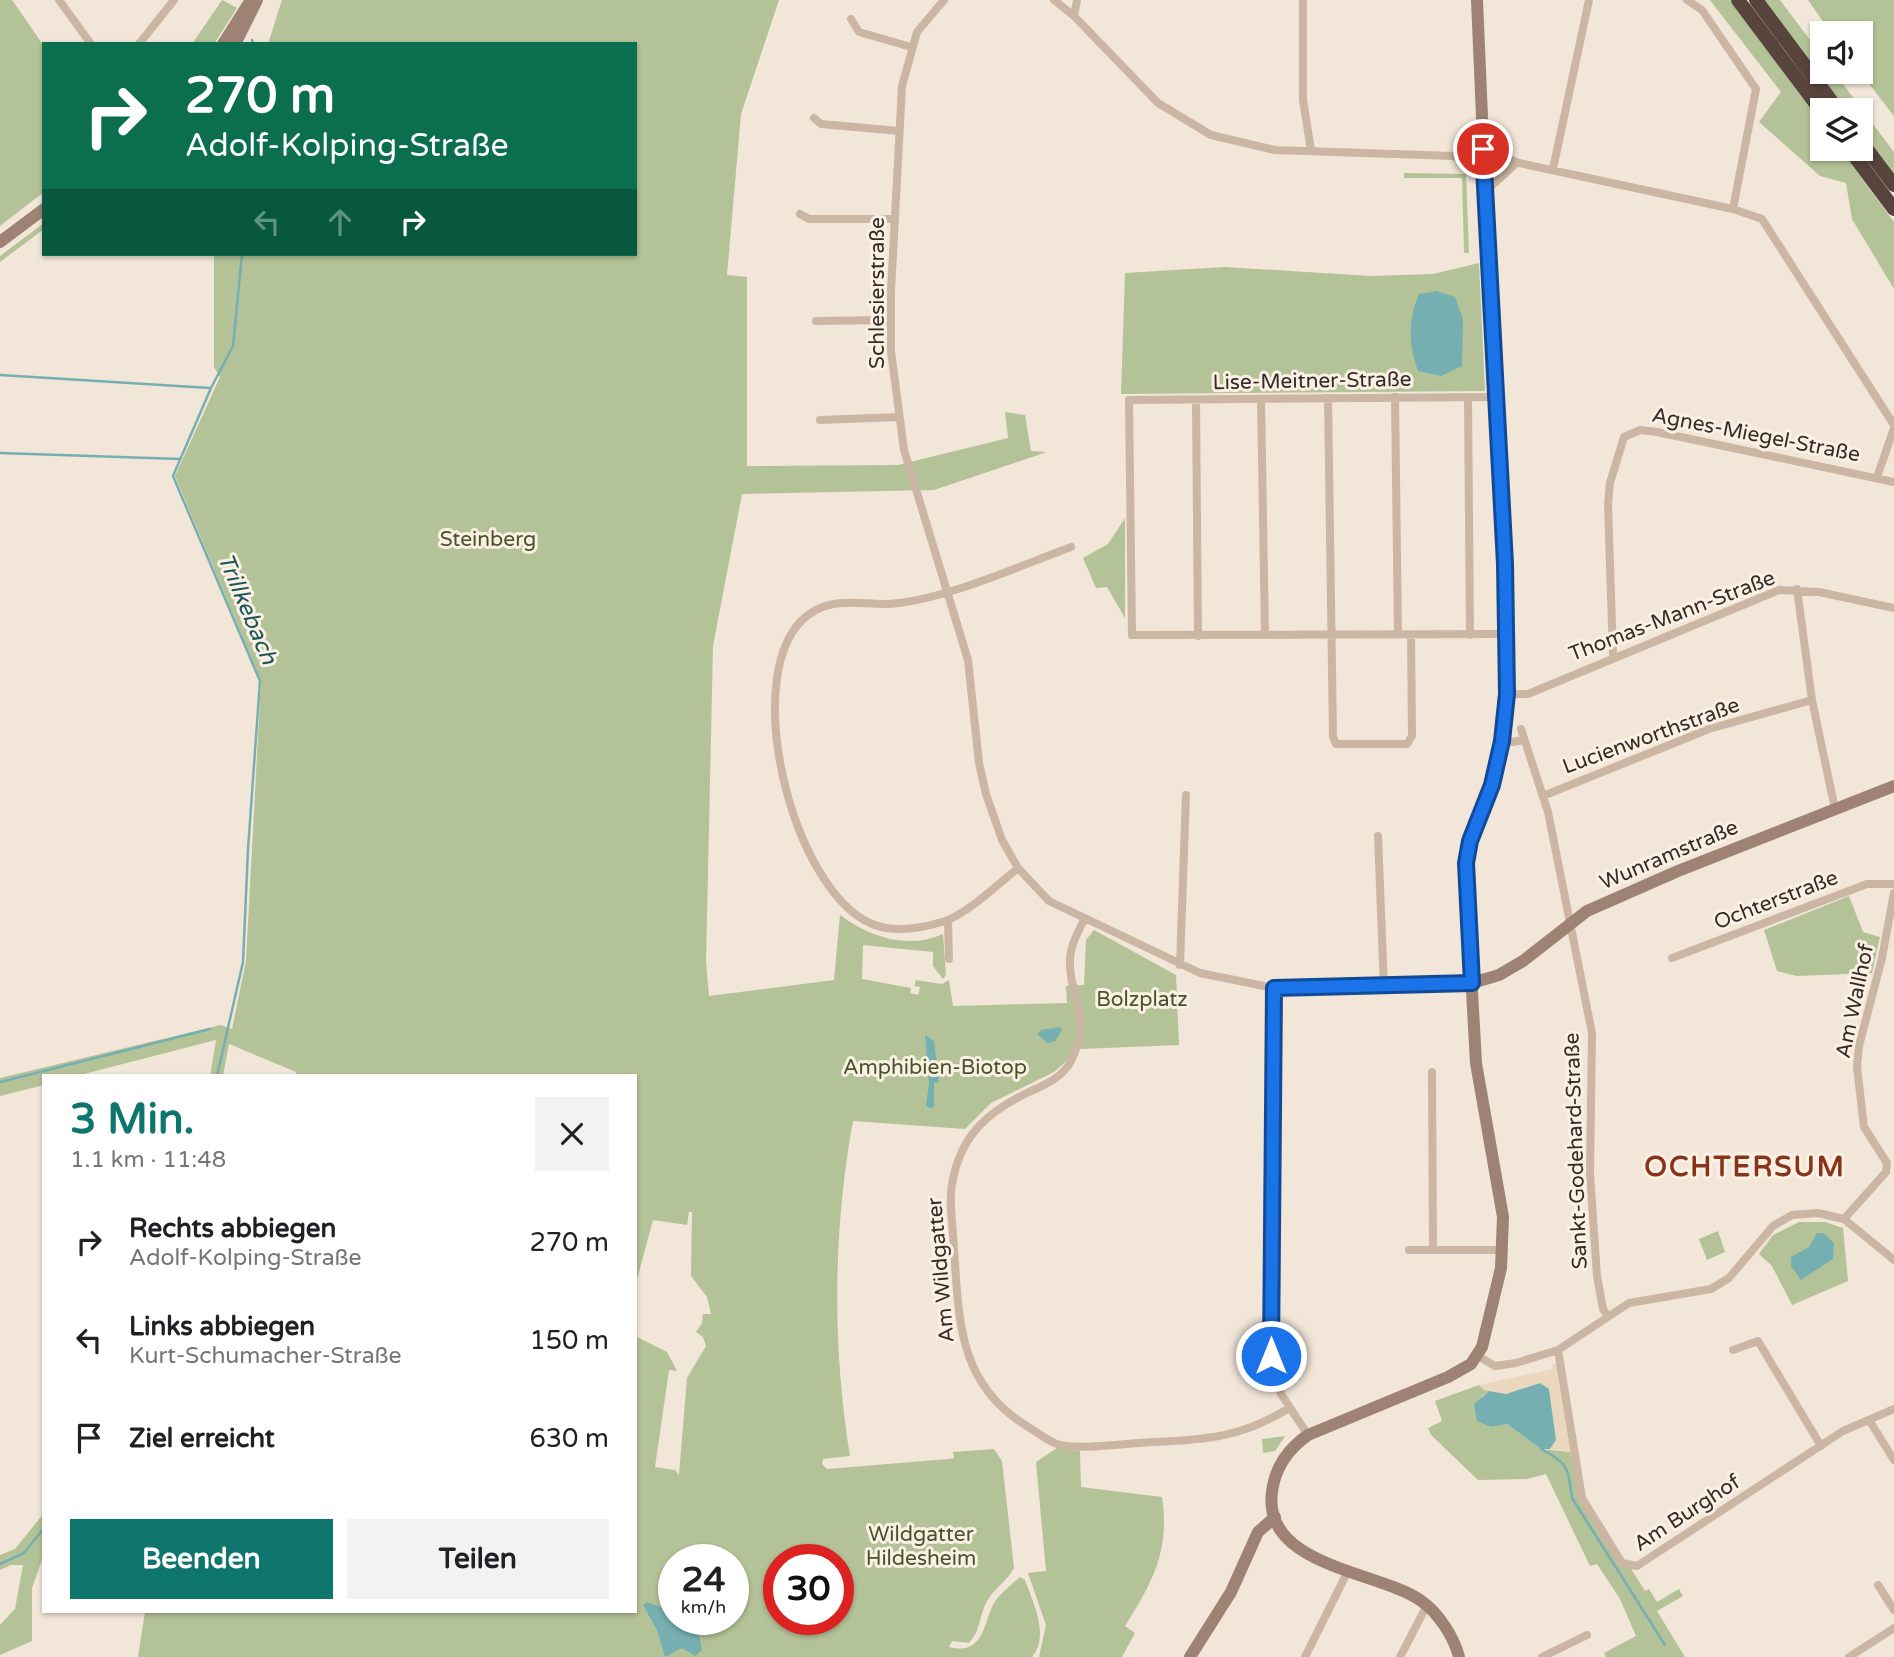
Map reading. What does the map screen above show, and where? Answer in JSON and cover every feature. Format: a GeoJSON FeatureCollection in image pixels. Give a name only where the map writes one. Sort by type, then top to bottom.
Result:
{"type":"FeatureCollection","features":[{"type":"Feature","properties":{"kind":"highway"},"geometry":{"type":"LineString","coordinates":[[1738,0],[1812,98]]}},
{"type":"Feature","properties":{"kind":"highway"},"geometry":{"type":"LineString","coordinates":[[1756,0],[1829,98]]}},
{"type":"Feature","properties":{"kind":"highway"},"geometry":{"type":"LineString","coordinates":[[1873,157],[1894,185]]}},
{"type":"Feature","properties":{"kind":"highway"},"geometry":{"type":"LineString","coordinates":[[1858,161],[1894,209]]}},
{"type":"Feature","properties":{"kind":"main road"},"geometry":{"type":"LineString","coordinates":[[224,42],[251,0]]}},
{"type":"Feature","properties":{"kind":"main road"},"geometry":{"type":"LineString","coordinates":[[236,42],[257,0]]}},
{"type":"Feature","properties":{"kind":"main road"},"geometry":{"type":"LineString","coordinates":[[1459,1657],[1451,1638],[1427,1605],[1399,1589],[1314,1558],[1297,1548],[1275,1517],[1271,1496],[1275,1475],[1287,1454],[1308,1435],[1448,1377],[1464,1369],[1478,1356],[1498,1285],[1503,1250],[1500,1194],[1476,1072],[1466,863],[1470,841],[1492,785],[1502,741],[1507,694],[1507,634],[1494,397],[1478,0]]}},
{"type":"Feature","properties":{"kind":"main road"},"geometry":{"type":"LineString","coordinates":[[0,242],[42,210]]}},
{"type":"Feature","properties":{"kind":"main road","name":"Wunramstraße"},"geometry":{"type":"LineString","coordinates":[[1472,983],[1499,975],[1523,961],[1587,911],[1656,880],[1894,786]]}},
{"type":"Feature","properties":{"kind":"main road"},"geometry":{"type":"LineString","coordinates":[[1190,1657],[1231,1592],[1258,1532],[1275,1517]]}},
{"type":"Feature","properties":{"kind":"street"},"geometry":{"type":"LineString","coordinates":[[59,0],[90,42]]}},
{"type":"Feature","properties":{"kind":"street"},"geometry":{"type":"LineString","coordinates":[[141,42],[174,0]]}},
{"type":"Feature","properties":{"kind":"street","name":"Schlesierstraße"},"geometry":{"type":"LineString","coordinates":[[943,0],[928,16],[911,47],[902,86],[890,320],[898,417],[912,484],[968,660],[974,726],[986,794],[1002,840],[1018,869],[1049,901],[1180,965],[1231,981],[1274,988],[1472,983]]}},
{"type":"Feature","properties":{"kind":"street"},"geometry":{"type":"LineString","coordinates":[[1054,0],[1074,16],[1158,103],[1190,125],[1248,146],[1452,156],[1484,164],[1516,164],[1553,169],[1733,209],[1762,219],[1894,426],[1877,477]]}},
{"type":"Feature","properties":{"kind":"street"},"geometry":{"type":"LineString","coordinates":[[1074,16],[1077,0]]}},
{"type":"Feature","properties":{"kind":"street"},"geometry":{"type":"LineString","coordinates":[[1303,0],[1303,100],[1311,150]]}},
{"type":"Feature","properties":{"kind":"street"},"geometry":{"type":"LineString","coordinates":[[1553,169],[1590,0]]}},
{"type":"Feature","properties":{"kind":"street"},"geometry":{"type":"LineString","coordinates":[[1687,0],[1702,10],[1756,89],[1733,209]]}},
{"type":"Feature","properties":{"kind":"street"},"geometry":{"type":"LineString","coordinates":[[851,19],[859,32],[911,47]]}},
{"type":"Feature","properties":{"kind":"street"},"geometry":{"type":"LineString","coordinates":[[814,118],[821,124],[899,131]]}},
{"type":"Feature","properties":{"kind":"street"},"geometry":{"type":"LineString","coordinates":[[1452,156],[1465,149],[1483,149],[1516,164]]}},
{"type":"Feature","properties":{"kind":"street"},"geometry":{"type":"LineString","coordinates":[[1485,191],[1516,164]]}},
{"type":"Feature","properties":{"kind":"street"},"geometry":{"type":"LineString","coordinates":[[800,214],[809,219],[894,219]]}},
{"type":"Feature","properties":{"kind":"street"},"geometry":{"type":"LineString","coordinates":[[816,321],[890,320]]}},
{"type":"Feature","properties":{"kind":"street"},"geometry":{"type":"LineString","coordinates":[[1395,397],[1398,635]]}},
{"type":"Feature","properties":{"kind":"street"},"geometry":{"type":"LineString","coordinates":[[1468,397],[1470,635]]}},
{"type":"Feature","properties":{"kind":"street","name":"Lise-Meitner-Straße"},"geometry":{"type":"LineString","coordinates":[[1198,636],[1132,635],[1129,400],[1494,397]]}},
{"type":"Feature","properties":{"kind":"street"},"geometry":{"type":"LineString","coordinates":[[1328,398],[1333,737],[1336,744],[1406,744],[1412,736],[1411,635]]}},
{"type":"Feature","properties":{"kind":"street"},"geometry":{"type":"LineString","coordinates":[[1261,399],[1265,635]]}},
{"type":"Feature","properties":{"kind":"street"},"geometry":{"type":"LineString","coordinates":[[1196,400],[1198,636],[1507,634]]}},
{"type":"Feature","properties":{"kind":"street"},"geometry":{"type":"LineString","coordinates":[[820,420],[898,417]]}},
{"type":"Feature","properties":{"kind":"street","name":"Agnes-Miegel-Straße"},"geometry":{"type":"LineString","coordinates":[[1613,656],[1609,494],[1624,437],[1640,430],[1657,432],[1894,482]]}},
{"type":"Feature","properties":{"kind":"street"},"geometry":{"type":"LineString","coordinates":[[1018,869],[948,920],[903,929],[873,924],[846,907],[821,878],[805,847],[785,790],[778,744],[779,659],[789,634],[808,614],[832,602],[886,604],[948,591],[1071,547]]}},
{"type":"Feature","properties":{"kind":"street"},"geometry":{"type":"LineString","coordinates":[[1797,589],[1812,700],[1835,809]]}},
{"type":"Feature","properties":{"kind":"street","name":"Thomas-Mann-Straße"},"geometry":{"type":"LineString","coordinates":[[1507,694],[1528,694],[1613,656],[1779,590],[1797,589],[1894,608]]}},
{"type":"Feature","properties":{"kind":"street","name":"Lucienworthstraße"},"geometry":{"type":"LineString","coordinates":[[1543,796],[1709,729],[1812,700]]}},
{"type":"Feature","properties":{"kind":"street","name":"Sankt-Godehard-Straße"},"geometry":{"type":"LineString","coordinates":[[1521,729],[1543,796],[1592,1034],[1590,1173],[1597,1276],[1602,1309],[1607,1315]]}},
{"type":"Feature","properties":{"kind":"street"},"geometry":{"type":"LineString","coordinates":[[1512,742],[1524,740]]}},
{"type":"Feature","properties":{"kind":"street"},"geometry":{"type":"LineString","coordinates":[[1180,965],[1186,795]]}},
{"type":"Feature","properties":{"kind":"street"},"geometry":{"type":"LineString","coordinates":[[1378,836],[1384,987]]}},
{"type":"Feature","properties":{"kind":"street","name":"Ochterstraße"},"geometry":{"type":"LineString","coordinates":[[1672,958],[1867,884],[1894,884]]}},
{"type":"Feature","properties":{"kind":"street","name":"Am Wallhof"},"geometry":{"type":"LineString","coordinates":[[1844,1219],[1886,1172],[1887,1163],[1864,1127],[1857,1066],[1859,1046],[1882,958],[1894,893]]}},
{"type":"Feature","properties":{"kind":"street","name":"Am Wildgatter"},"geometry":{"type":"LineString","coordinates":[[1085,918],[1070,957],[1081,1016],[1078,1043],[1070,1064],[1052,1081],[1002,1106],[978,1124],[964,1143],[952,1181],[959,1315],[969,1363],[985,1391],[1011,1417],[1057,1444],[1172,1441],[1241,1434],[1261,1426],[1289,1408]]}},
{"type":"Feature","properties":{"kind":"street"},"geometry":{"type":"LineString","coordinates":[[948,920],[949,959]]}},
{"type":"Feature","properties":{"kind":"street"},"geometry":{"type":"LineString","coordinates":[[1274,988],[1272,1362],[1274,1379],[1289,1408],[1308,1435]]}},
{"type":"Feature","properties":{"kind":"street"},"geometry":{"type":"LineString","coordinates":[[1432,1072],[1433,1250]]}},
{"type":"Feature","properties":{"kind":"street"},"geometry":{"type":"LineString","coordinates":[[1478,1356],[1494,1366],[1503,1366],[1558,1350],[1587,1332],[1607,1315],[1629,1303],[1699,1292],[1722,1284],[1761,1237],[1792,1215],[1818,1213],[1844,1219],[1894,1260]]}},
{"type":"Feature","properties":{"kind":"street"},"geometry":{"type":"LineString","coordinates":[[1409,1250],[1503,1250]]}},
{"type":"Feature","properties":{"kind":"street"},"geometry":{"type":"LineString","coordinates":[[1733,1350],[1758,1341],[1821,1446]]}},
{"type":"Feature","properties":{"kind":"street","name":"Am Burghof"},"geometry":{"type":"LineString","coordinates":[[1558,1350],[1582,1498],[1622,1563],[1630,1567],[1637,1566],[1821,1446],[1894,1409]]}},
{"type":"Feature","properties":{"kind":"street"},"geometry":{"type":"LineString","coordinates":[[1869,1420],[1894,1460]]}},
{"type":"Feature","properties":{"kind":"street"},"geometry":{"type":"LineString","coordinates":[[1305,1657],[1348,1571]]}},
{"type":"Feature","properties":{"kind":"street"},"geometry":{"type":"LineString","coordinates":[[1878,1584],[1894,1610]]}},
{"type":"Feature","properties":{"kind":"street"},"geometry":{"type":"LineString","coordinates":[[1400,1657],[1427,1605]]}},
{"type":"Feature","properties":{"kind":"street"},"geometry":{"type":"LineString","coordinates":[[1849,1657],[1894,1629]]}},
{"type":"Feature","properties":{"kind":"street"},"geometry":{"type":"LineString","coordinates":[[1542,1657],[1587,1635]]}},
{"type":"Feature","properties":{"kind":"green space"},"geometry":{"type":"Polygon","coordinates":[[[0,0],[12,0],[42,43],[42,194],[0,226],[0,0]]]}},
{"type":"Feature","properties":{"kind":"green space"},"geometry":{"type":"Polygon","coordinates":[[[222,0],[237,8],[215,42],[193,42],[222,0]]]}},
{"type":"Feature","properties":{"kind":"green space","name":"Steinberg"},"geometry":{"type":"Polygon","coordinates":[[[282,0],[779,0],[741,114],[727,275],[747,277],[747,466],[898,465],[1008,438],[1005,412],[1025,415],[1031,451],[1047,452],[934,490],[742,494],[713,646],[706,962],[709,996],[834,980],[840,915],[864,930],[889,939],[916,941],[943,934],[946,975],[943,979],[933,966],[933,952],[863,945],[862,979],[911,988],[910,993],[918,995],[920,987],[914,986],[916,980],[942,984],[949,980],[953,1006],[1067,1003],[1066,986],[1084,985],[1086,940],[1094,930],[1176,975],[1179,1045],[1080,1049],[1054,1072],[991,1103],[965,1129],[853,1121],[846,1162],[837,1288],[840,1373],[850,1456],[823,1459],[822,1464],[827,1469],[948,1459],[954,1458],[953,1452],[994,1449],[1002,1461],[1014,1568],[989,1598],[969,1643],[952,1641],[949,1647],[961,1649],[977,1641],[996,1600],[1020,1577],[1025,1580],[1040,1629],[1040,1639],[1032,1657],[138,1657],[145,1613],[637,1613],[637,1337],[667,1352],[677,1371],[669,1370],[655,1467],[675,1470],[679,1475],[687,1378],[706,1346],[703,1337],[696,1332],[702,1323],[703,1314],[711,1314],[707,1297],[691,1276],[692,1212],[689,1212],[687,1225],[653,1220],[637,1280],[637,1074],[296,1074],[229,1044],[223,1074],[210,1074],[216,1040],[84,1074],[42,1074],[42,1086],[0,1096],[0,1078],[221,1025],[232,1029],[246,961],[261,681],[175,476],[220,377],[214,367],[214,256],[637,256],[637,42],[269,42],[282,0]]]}},
{"type":"Feature","properties":{"kind":"green space"},"geometry":{"type":"Polygon","coordinates":[[[1710,0],[1730,0],[1810,108],[1810,161],[1849,161],[1894,222],[1894,289],[1852,219],[1846,183],[1820,176],[1759,122],[1781,92],[1710,0]]]}},
{"type":"Feature","properties":{"kind":"green space"},"geometry":{"type":"Polygon","coordinates":[[[1763,0],[1780,0],[1810,40],[1810,62],[1763,0]]]}},
{"type":"Feature","properties":{"kind":"green space"},"geometry":{"type":"Polygon","coordinates":[[[1808,0],[1894,0],[1894,116],[1869,84],[1873,84],[1873,21],[1823,21],[1808,0]]]}},
{"type":"Feature","properties":{"kind":"green space"},"geometry":{"type":"Polygon","coordinates":[[[1827,84],[1843,84],[1854,98],[1838,98],[1827,84]]]}},
{"type":"Feature","properties":{"kind":"green space"},"geometry":{"type":"Polygon","coordinates":[[[1873,124],[1894,152],[1894,173],[1873,145],[1873,124]]]}},
{"type":"Feature","properties":{"kind":"green space"},"geometry":{"type":"Polygon","coordinates":[[[1404,173],[1466,174],[1469,253],[1464,253],[1462,178],[1404,178],[1404,173]]]}},
{"type":"Feature","properties":{"kind":"green space"},"geometry":{"type":"Polygon","coordinates":[[[42,224],[42,230],[0,262],[0,256],[42,224]]]}},
{"type":"Feature","properties":{"kind":"green space"},"geometry":{"type":"Polygon","coordinates":[[[1479,263],[1485,391],[1121,394],[1125,273],[1225,267],[1371,276],[1433,274],[1479,263]]]}},
{"type":"Feature","properties":{"kind":"green space"},"geometry":{"type":"Polygon","coordinates":[[[1125,518],[1125,618],[1107,587],[1096,588],[1083,558],[1108,544],[1125,518]]]}},
{"type":"Feature","properties":{"kind":"green space"},"geometry":{"type":"Polygon","coordinates":[[[1849,896],[1863,932],[1880,937],[1872,973],[1797,976],[1777,971],[1764,930],[1849,896]]]}},
{"type":"Feature","properties":{"kind":"green space"},"geometry":{"type":"Polygon","coordinates":[[[1799,1222],[1825,1222],[1843,1228],[1848,1281],[1792,1305],[1772,1266],[1759,1254],[1773,1235],[1799,1222]]]}},
{"type":"Feature","properties":{"kind":"green space"},"geometry":{"type":"Polygon","coordinates":[[[1718,1231],[1725,1252],[1707,1260],[1699,1239],[1718,1231]]]}},
{"type":"Feature","properties":{"kind":"green space"},"geometry":{"type":"Polygon","coordinates":[[[1479,1385],[1489,1391],[1481,1397],[1491,1427],[1507,1424],[1541,1449],[1570,1452],[1582,1498],[1622,1563],[1630,1567],[1645,1591],[1649,1589],[1657,1602],[1679,1589],[1683,1596],[1657,1611],[1685,1657],[1606,1657],[1604,1653],[1636,1636],[1620,1599],[1597,1564],[1590,1566],[1546,1474],[1527,1479],[1478,1480],[1431,1435],[1428,1428],[1442,1421],[1435,1401],[1479,1385]]]}},
{"type":"Feature","properties":{"kind":"green space"},"geometry":{"type":"Polygon","coordinates":[[[1285,1436],[1275,1451],[1263,1453],[1262,1439],[1285,1436]]]}},
{"type":"Feature","properties":{"kind":"green space"},"geometry":{"type":"Polygon","coordinates":[[[1057,1448],[1080,1451],[1081,1487],[1162,1497],[1164,1533],[1161,1550],[1144,1595],[1125,1626],[1135,1633],[1122,1657],[1039,1657],[1046,1625],[1028,1573],[1046,1571],[1036,1462],[1057,1448]]]}},
{"type":"Feature","properties":{"kind":"green space"},"geometry":{"type":"Polygon","coordinates":[[[42,1515],[42,1560],[32,1588],[32,1641],[0,1655],[0,1625],[15,1609],[23,1565],[11,1565],[0,1570],[0,1555],[15,1549],[42,1515]]]}},
{"type":"Feature","properties":{"kind":"shaded area"},"geometry":{"type":"Polygon","coordinates":[[[1559,1363],[1570,1452],[1550,1449],[1556,1440],[1549,1389],[1540,1383],[1507,1394],[1484,1390],[1479,1385],[1553,1369],[1552,1364],[1559,1363]]]}},
{"type":"Feature","properties":{"kind":"water"},"geometry":{"type":"Polygon","coordinates":[[[1436,291],[1455,297],[1463,319],[1462,366],[1441,376],[1418,371],[1411,342],[1411,323],[1419,294],[1436,291]]]}},
{"type":"Feature","properties":{"kind":"water"},"geometry":{"type":"Polygon","coordinates":[[[1060,1027],[1062,1030],[1055,1041],[1048,1043],[1037,1034],[1041,1030],[1060,1027]]]}},
{"type":"Feature","properties":{"kind":"water"},"geometry":{"type":"Polygon","coordinates":[[[925,1035],[934,1041],[939,1082],[934,1083],[934,1107],[930,1108],[926,1106],[929,1083],[925,1035]]]}},
{"type":"Feature","properties":{"kind":"water"},"geometry":{"type":"Polygon","coordinates":[[[1817,1233],[1823,1233],[1834,1243],[1833,1259],[1801,1280],[1791,1266],[1791,1257],[1809,1247],[1817,1233]]]}},
{"type":"Feature","properties":{"kind":"water"},"geometry":{"type":"Polygon","coordinates":[[[1540,1383],[1549,1389],[1556,1440],[1550,1449],[1541,1449],[1507,1424],[1491,1427],[1477,1421],[1474,1404],[1489,1391],[1506,1394],[1540,1383]]]}},
{"type":"Feature","properties":{"kind":"water"},"geometry":{"type":"Polygon","coordinates":[[[647,1602],[658,1606],[658,1633],[657,1630],[643,1605],[647,1602]]]}},
{"type":"Feature","properties":{"kind":"water"},"geometry":{"type":"Polygon","coordinates":[[[658,1635],[699,1635],[702,1650],[695,1656],[682,1648],[665,1657],[658,1635]]]}},
{"type":"Feature","properties":{"kind":"waterway","name":"Trillkebach"},"geometry":{"type":"LineString","coordinates":[[217,1074],[243,962],[260,681],[173,476],[211,388],[233,346],[242,256]]}},
{"type":"Feature","properties":{"kind":"waterway"},"geometry":{"type":"LineString","coordinates":[[0,375],[210,388]]}},
{"type":"Feature","properties":{"kind":"waterway"},"geometry":{"type":"LineString","coordinates":[[0,453],[180,459]]}},
{"type":"Feature","properties":{"kind":"waterway"},"geometry":{"type":"LineString","coordinates":[[0,1082],[210,1029]]}},
{"type":"Feature","properties":{"kind":"waterway"},"geometry":{"type":"LineString","coordinates":[[1541,1449],[1557,1458],[1566,1468],[1572,1498],[1665,1645]]}},
{"type":"Feature","properties":{"kind":"waterway","name":"Trillkebach"},"geometry":{"type":"LineString","coordinates":[[0,1564],[24,1553],[42,1530]]}},
{"type":"Feature","properties":{"kind":"district","name":"OCHTERSUM"},"geometry":{"type":"Point","coordinates":[1745,1167]}},
{"type":"Feature","properties":{"kind":"route"},"geometry":{"type":"LineString","coordinates":[[1271,1356],[1274,988],[1457,986],[1472,983],[1466,863],[1470,841],[1492,785],[1507,706],[1505,564],[1494,397],[1483,149]]}},
{"type":"Feature","properties":{"kind":"park label","name":"Bolzplatz"},"geometry":{"type":"Point","coordinates":[1142,999]}},
{"type":"Feature","properties":{"kind":"park label","name":"Amphibien-Biotop"},"geometry":{"type":"Point","coordinates":[935,1067]}},
{"type":"Feature","properties":{"kind":"park label","name":"Wildgatter Hildesheim"},"geometry":{"type":"Point","coordinates":[921,1546]}}]}
